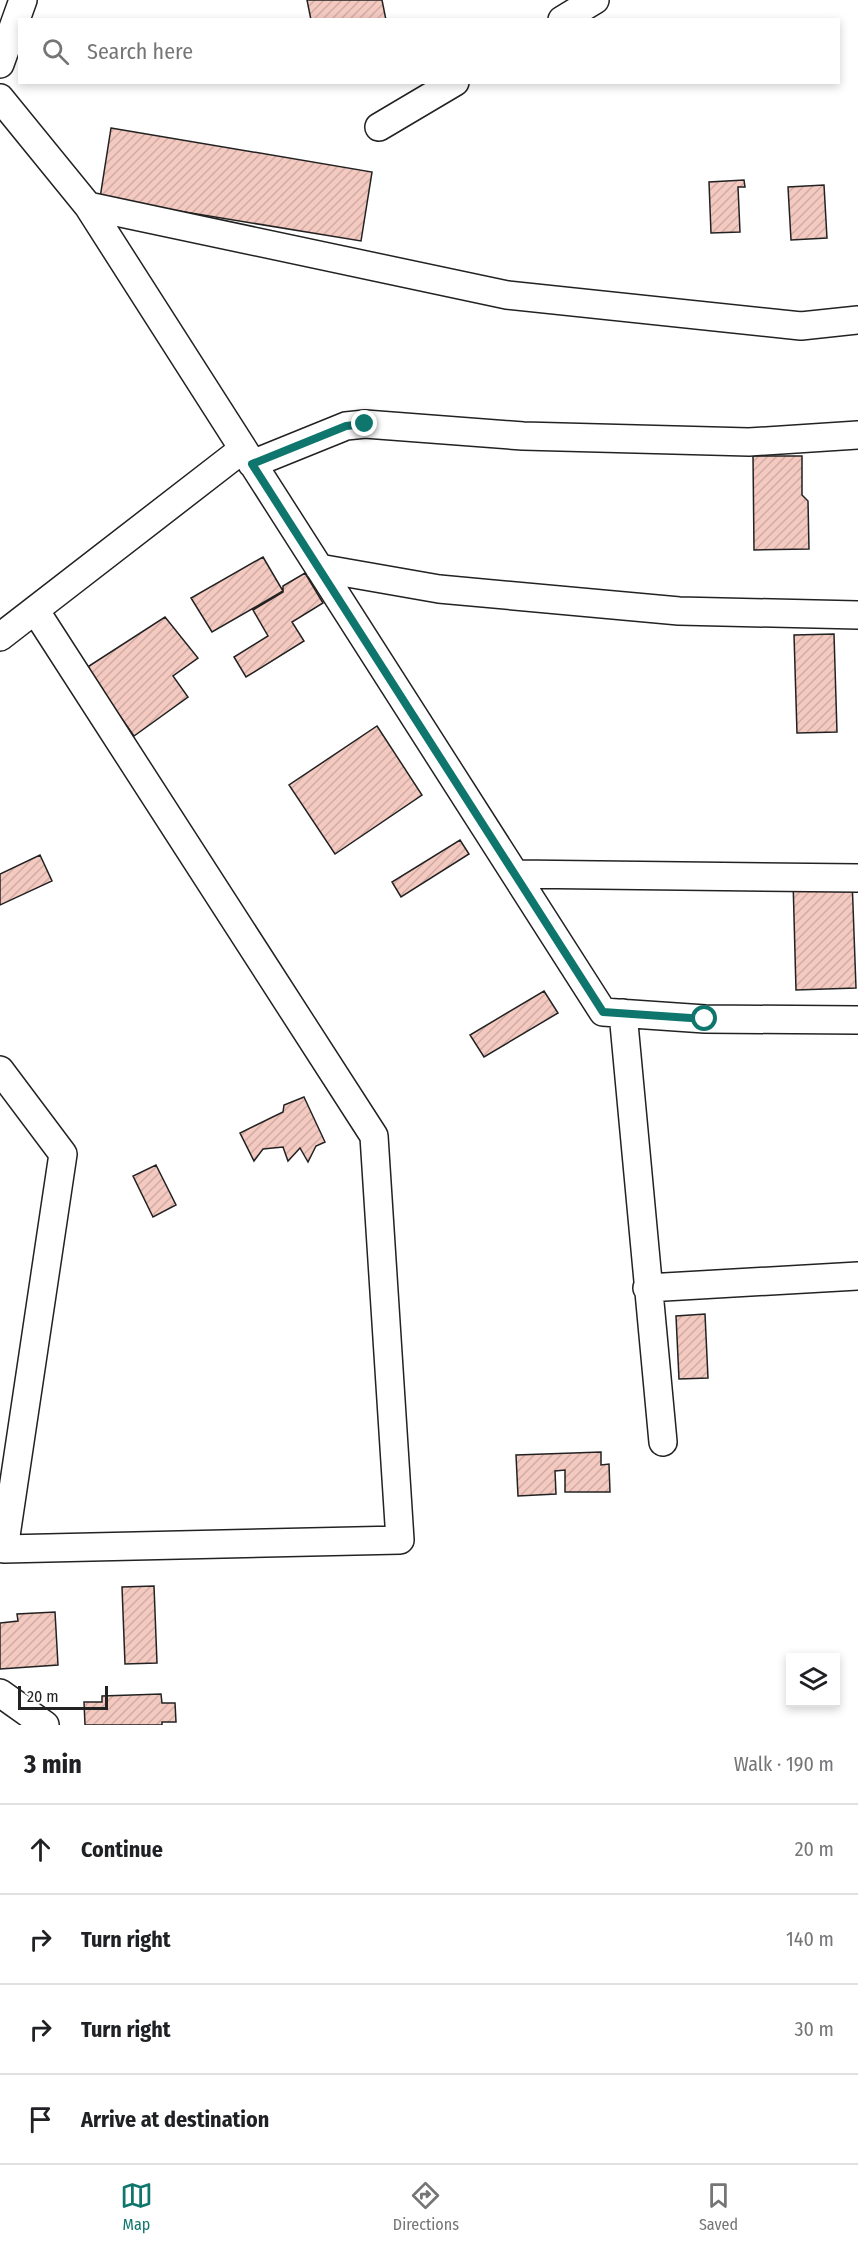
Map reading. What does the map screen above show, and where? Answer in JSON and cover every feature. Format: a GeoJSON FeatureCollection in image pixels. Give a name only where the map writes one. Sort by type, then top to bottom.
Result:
{"type":"FeatureCollection","features":[{"type":"Feature","properties":{"kind":"street"},"geometry":{"type":"LineString","coordinates":[[0,64],[23,0]]}},
{"type":"Feature","properties":{"kind":"street"},"geometry":{"type":"LineString","coordinates":[[565,18],[595,0]]}},
{"type":"Feature","properties":{"kind":"street"},"geometry":{"type":"LineString","coordinates":[[379,127],[452,84]]}},
{"type":"Feature","properties":{"kind":"street"},"geometry":{"type":"LineString","coordinates":[[0,98],[88,206],[603,1012],[705,1019],[858,1020]]}},
{"type":"Feature","properties":{"kind":"street"},"geometry":{"type":"LineString","coordinates":[[88,206],[507,295],[801,326],[858,320]]}},
{"type":"Feature","properties":{"kind":"street"},"geometry":{"type":"LineString","coordinates":[[0,637],[247,456],[346,426],[365,424],[523,436],[749,442],[858,435]]}},
{"type":"Feature","properties":{"kind":"street"},"geometry":{"type":"LineString","coordinates":[[319,568],[439,589],[679,610],[858,615]]}},
{"type":"Feature","properties":{"kind":"street"},"geometry":{"type":"LineString","coordinates":[[0,1070],[63,1154],[4,1549],[400,1540],[374,1136],[35,610]]}},
{"type":"Feature","properties":{"kind":"street"},"geometry":{"type":"LineString","coordinates":[[515,874],[858,878]]}},
{"type":"Feature","properties":{"kind":"street"},"geometry":{"type":"LineString","coordinates":[[623,1013],[663,1442]]}},
{"type":"Feature","properties":{"kind":"street"},"geometry":{"type":"LineString","coordinates":[[647,1288],[858,1276]]}},
{"type":"Feature","properties":{"kind":"street"},"geometry":{"type":"LineString","coordinates":[[0,1693],[45,1725]]}},
{"type":"Feature","properties":{"kind":"building"},"geometry":{"type":"Polygon","coordinates":[[[307,0],[382,0],[386,18],[311,18],[307,0]]]}},
{"type":"Feature","properties":{"kind":"building"},"geometry":{"type":"Polygon","coordinates":[[[111,128],[372,172],[361,241],[100,198],[111,128]]]}},
{"type":"Feature","properties":{"kind":"building"},"geometry":{"type":"Polygon","coordinates":[[[744,180],[745,187],[738,187],[740,232],[711,233],[709,182],[744,180]]]}},
{"type":"Feature","properties":{"kind":"building"},"geometry":{"type":"Polygon","coordinates":[[[824,185],[827,238],[791,240],[788,187],[824,185]]]}},
{"type":"Feature","properties":{"kind":"building"},"geometry":{"type":"Polygon","coordinates":[[[753,456],[802,456],[802,495],[808,501],[809,549],[754,550],[753,456]]]}},
{"type":"Feature","properties":{"kind":"building"},"geometry":{"type":"Polygon","coordinates":[[[263,557],[283,591],[212,632],[191,598],[263,557]]]}},
{"type":"Feature","properties":{"kind":"building"},"geometry":{"type":"Polygon","coordinates":[[[305,573],[323,603],[292,622],[304,641],[246,677],[234,657],[268,636],[253,610],[283,592],[283,586],[305,573]]]}},
{"type":"Feature","properties":{"kind":"building"},"geometry":{"type":"Polygon","coordinates":[[[165,617],[198,658],[173,676],[188,697],[134,736],[86,668],[165,617]]]}},
{"type":"Feature","properties":{"kind":"building"},"geometry":{"type":"Polygon","coordinates":[[[834,634],[837,732],[797,733],[794,635],[834,634]]]}},
{"type":"Feature","properties":{"kind":"building"},"geometry":{"type":"Polygon","coordinates":[[[377,726],[422,795],[335,854],[289,785],[377,726]]]}},
{"type":"Feature","properties":{"kind":"building"},"geometry":{"type":"Polygon","coordinates":[[[460,840],[469,854],[401,897],[392,882],[460,840]]]}},
{"type":"Feature","properties":{"kind":"building"},"geometry":{"type":"Polygon","coordinates":[[[40,855],[52,881],[0,905],[0,874],[40,855]]]}},
{"type":"Feature","properties":{"kind":"building"},"geometry":{"type":"Polygon","coordinates":[[[852,878],[856,988],[796,990],[793,880],[852,878]]]}},
{"type":"Feature","properties":{"kind":"building"},"geometry":{"type":"Polygon","coordinates":[[[544,991],[558,1013],[484,1057],[470,1035],[544,991]]]}},
{"type":"Feature","properties":{"kind":"building"},"geometry":{"type":"Polygon","coordinates":[[[304,1097],[325,1142],[316,1146],[308,1162],[300,1148],[288,1161],[283,1147],[263,1149],[254,1161],[240,1133],[283,1112],[284,1105],[304,1097]]]}},
{"type":"Feature","properties":{"kind":"building"},"geometry":{"type":"Polygon","coordinates":[[[156,1165],[176,1205],[153,1217],[133,1176],[156,1165]]]}},
{"type":"Feature","properties":{"kind":"building"},"geometry":{"type":"Polygon","coordinates":[[[705,1314],[708,1378],[679,1379],[676,1316],[705,1314]]]}},
{"type":"Feature","properties":{"kind":"building"},"geometry":{"type":"Polygon","coordinates":[[[601,1452],[601,1465],[609,1464],[610,1492],[565,1492],[565,1470],[555,1471],[556,1494],[518,1496],[516,1455],[601,1452]]]}},
{"type":"Feature","properties":{"kind":"building"},"geometry":{"type":"Polygon","coordinates":[[[154,1586],[157,1663],[125,1664],[122,1587],[154,1586]]]}},
{"type":"Feature","properties":{"kind":"building"},"geometry":{"type":"Polygon","coordinates":[[[55,1612],[58,1665],[0,1669],[0,1623],[18,1621],[17,1614],[55,1612]]]}},
{"type":"Feature","properties":{"kind":"building"},"geometry":{"type":"Polygon","coordinates":[[[161,1694],[162,1703],[175,1703],[176,1722],[162,1722],[162,1725],[85,1725],[84,1702],[102,1702],[102,1696],[161,1694]]]}},
{"type":"Feature","properties":{"kind":"route"},"geometry":{"type":"LineString","coordinates":[[365,424],[346,426],[252,464],[603,1012],[705,1019]]}}]}
